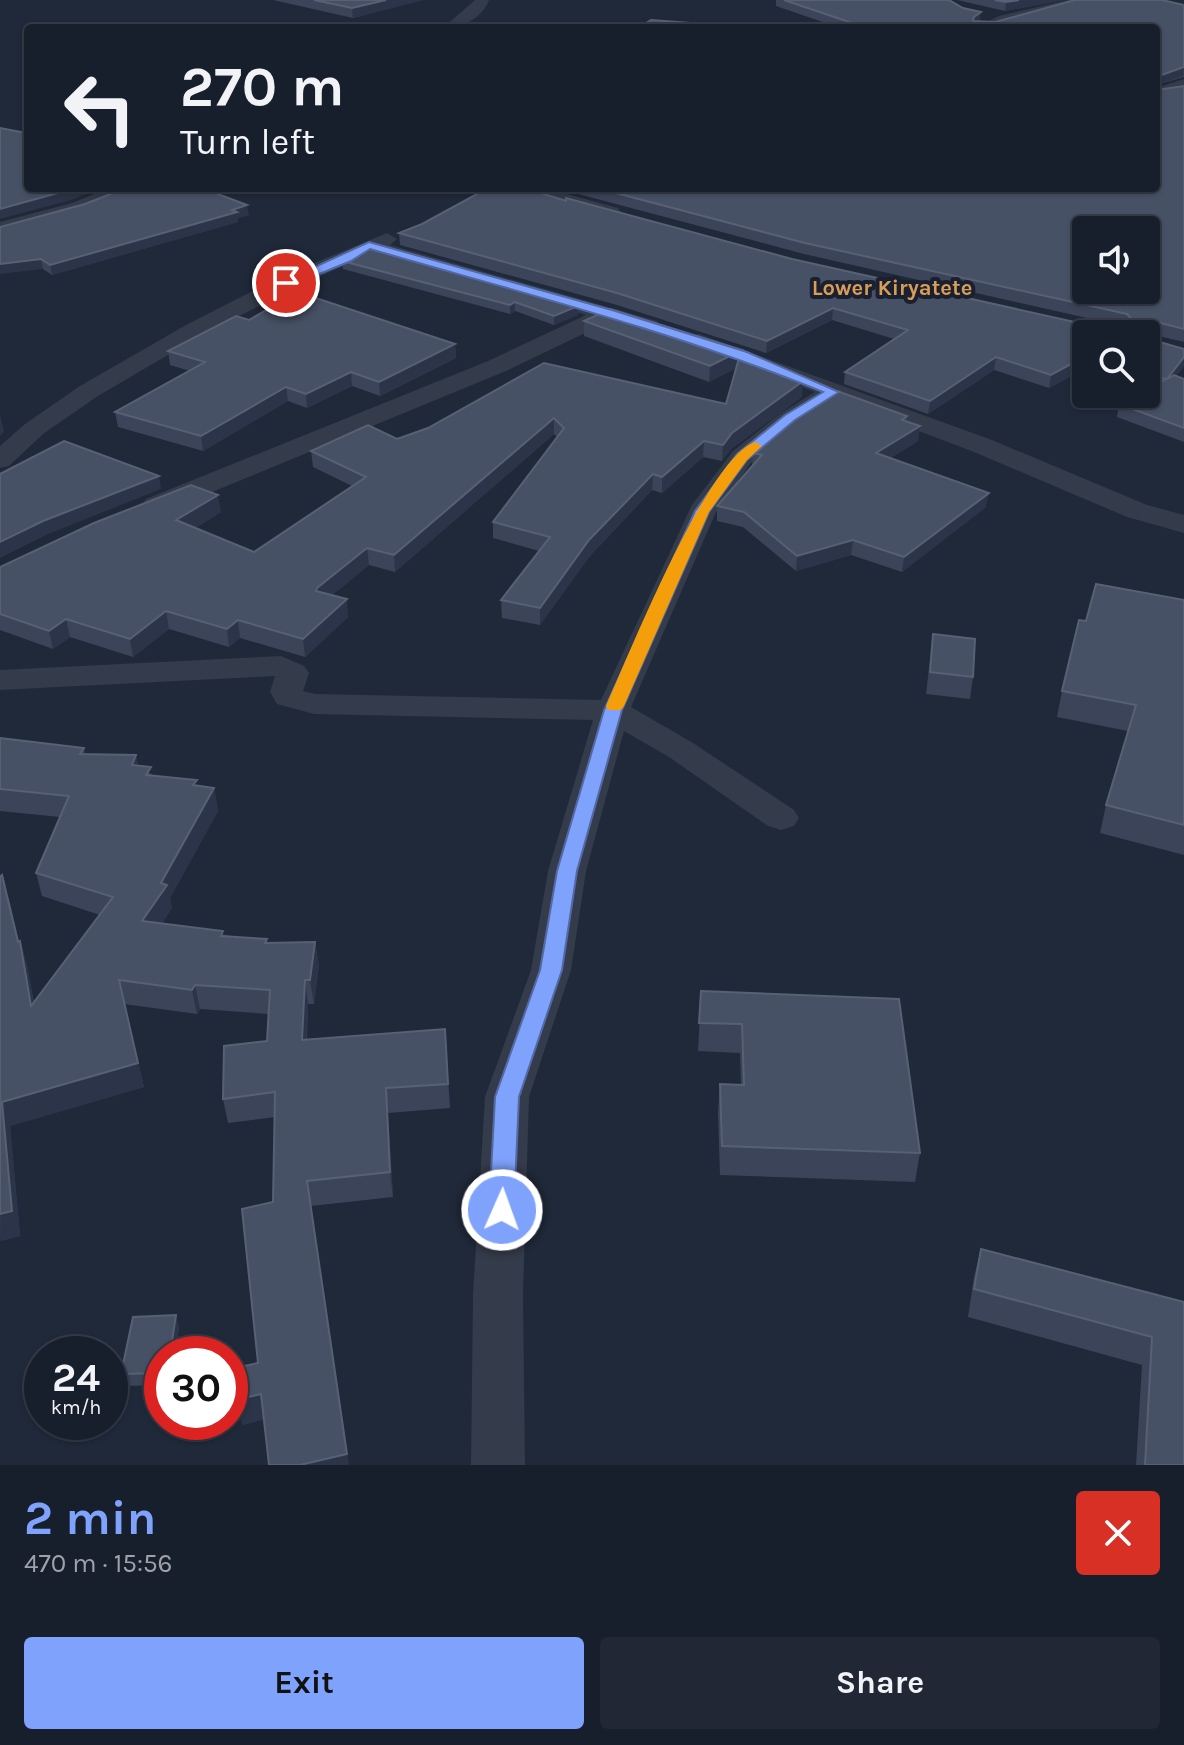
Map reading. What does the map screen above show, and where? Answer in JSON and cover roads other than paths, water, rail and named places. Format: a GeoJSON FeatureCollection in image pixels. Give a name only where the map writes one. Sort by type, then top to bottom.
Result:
{"type":"FeatureCollection","features":[{"type":"Feature","properties":{"kind":"street"},"geometry":{"type":"LineString","coordinates":[[455,24],[480,6],[482,0]]}},
{"type":"Feature","properties":{"kind":"street"},"geometry":{"type":"LineString","coordinates":[[980,21],[1004,19],[1086,0]]}},
{"type":"Feature","properties":{"kind":"street"},"geometry":{"type":"LineString","coordinates":[[1160,102],[1184,84]]}},
{"type":"Feature","properties":{"kind":"street"},"geometry":{"type":"LineString","coordinates":[[0,228],[79,207],[116,192]]}},
{"type":"Feature","properties":{"kind":"street"},"geometry":{"type":"LineString","coordinates":[[538,192],[639,219]]}},
{"type":"Feature","properties":{"kind":"street"},"geometry":{"type":"LineString","coordinates":[[0,460],[34,429],[89,391],[194,330],[369,246],[403,233]]}},
{"type":"Feature","properties":{"kind":"street"},"geometry":{"type":"LineString","coordinates":[[369,246],[608,313],[743,355],[833,392],[983,446],[1123,506],[1184,524]]}},
{"type":"Feature","properties":{"kind":"street"},"geometry":{"type":"LineString","coordinates":[[133,513],[497,366],[608,313]]}},
{"type":"Feature","properties":{"kind":"street"},"geometry":{"type":"LineString","coordinates":[[498,1465],[498,1295],[507,1097],[551,970],[567,871],[613,710],[702,511],[742,457],[790,418],[833,392]]}},
{"type":"Feature","properties":{"kind":"street"},"geometry":{"type":"LineString","coordinates":[[0,680],[281,666],[293,673],[286,692],[289,697],[314,704],[613,710],[681,750],[781,818]]}},
{"type":"Feature","properties":{"kind":"district","name":"Lower Kiryatete"},"geometry":{"type":"Point","coordinates":[892,288]}}]}
